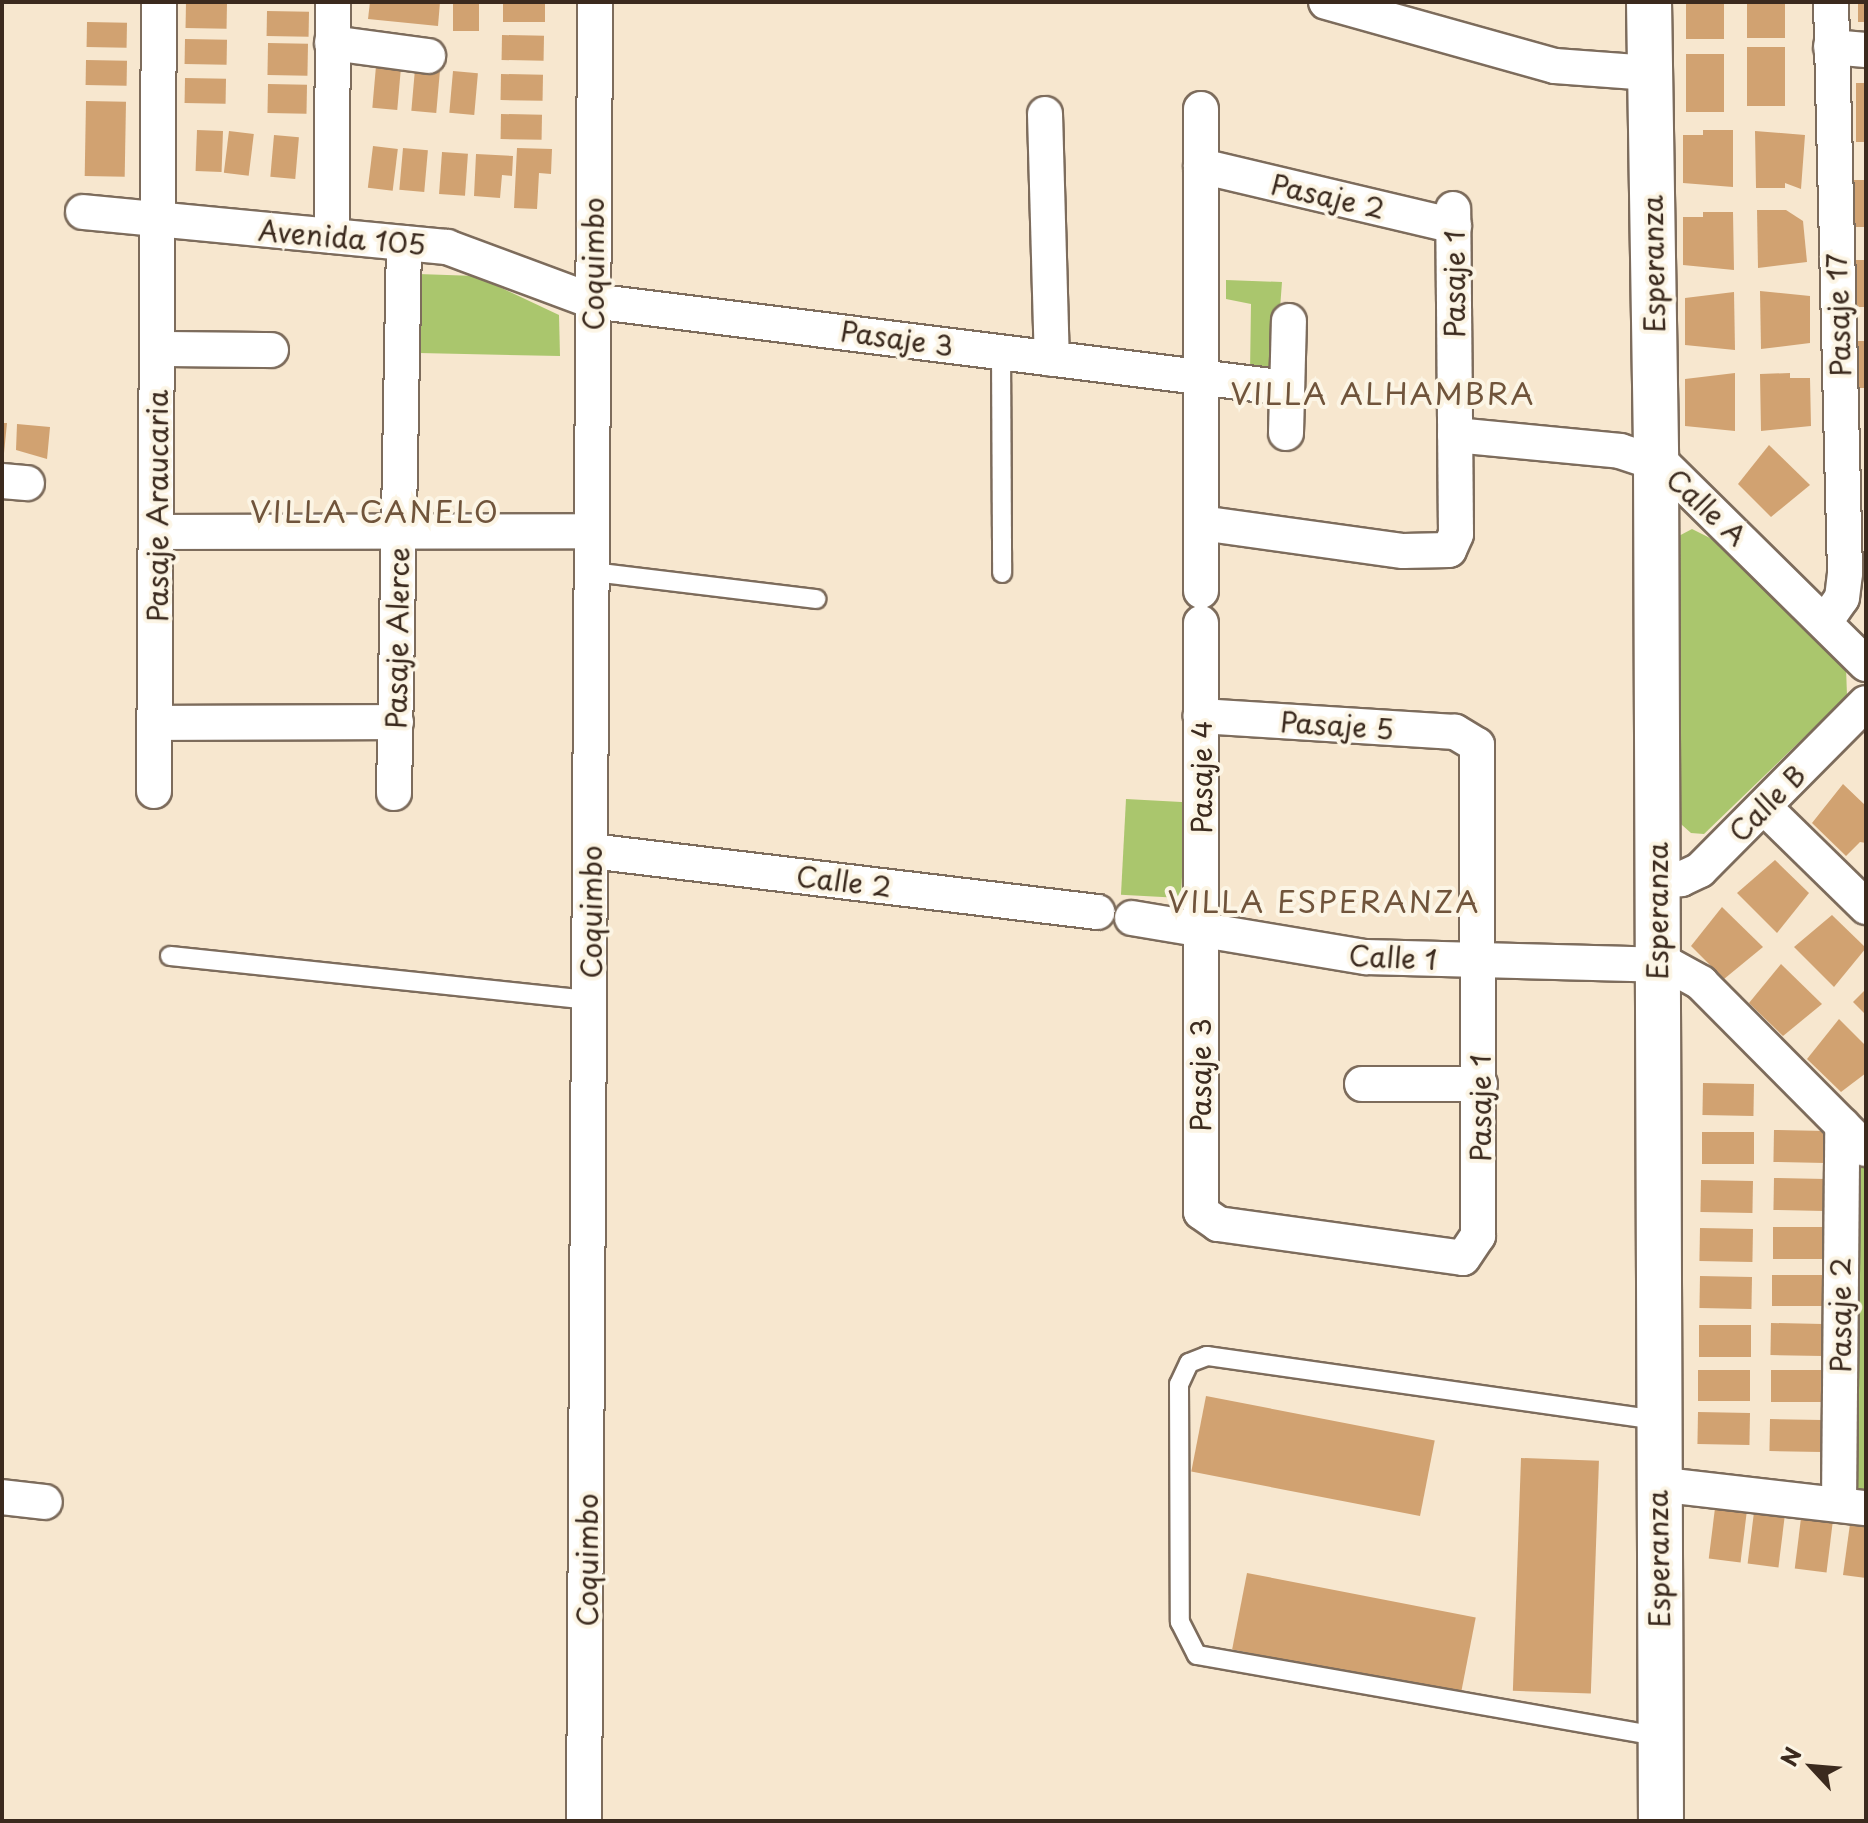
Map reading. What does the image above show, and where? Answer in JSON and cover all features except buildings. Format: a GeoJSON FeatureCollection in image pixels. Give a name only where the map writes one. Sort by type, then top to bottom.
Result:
{"type":"FeatureCollection","features":[{"type":"Feature","properties":{"kind":"street","name":"Pasaje Araucaria"},"geometry":{"type":"LineString","coordinates":[[154,791],[159,2]]}},
{"type":"Feature","properties":{"kind":"street"},"geometry":{"type":"LineString","coordinates":[[332,236],[333,2]]}},
{"type":"Feature","properties":{"kind":"street","name":"Coquimbo"},"geometry":{"type":"LineString","coordinates":[[584,1821],[595,2]]}},
{"type":"Feature","properties":{"kind":"street"},"geometry":{"type":"LineString","coordinates":[[1326,2],[1555,66],[1650,73]]}},
{"type":"Feature","properties":{"kind":"street","name":"Esperanza"},"geometry":{"type":"LineString","coordinates":[[1649,2],[1656,462],[1657,1484],[1661,1821]]}},
{"type":"Feature","properties":{"kind":"street","name":"Pasaje 17"},"geometry":{"type":"LineString","coordinates":[[1825,622],[1842,598],[1843,489],[1831,2]]}},
{"type":"Feature","properties":{"kind":"street"},"geometry":{"type":"LineString","coordinates":[[332,43],[428,56]]}},
{"type":"Feature","properties":{"kind":"street"},"geometry":{"type":"LineString","coordinates":[[1831,47],[1866,50]]}},
{"type":"Feature","properties":{"kind":"street"},"geometry":{"type":"LineString","coordinates":[[1201,109],[1201,523]]}},
{"type":"Feature","properties":{"kind":"street"},"geometry":{"type":"LineString","coordinates":[[1045,114],[1052,359]]}},
{"type":"Feature","properties":{"kind":"street","name":"Pasaje 2"},"geometry":{"type":"LineString","coordinates":[[1201,166],[1454,218]]}},
{"type":"Feature","properties":{"kind":"street","name":"Avenida 105"},"geometry":{"type":"LineString","coordinates":[[83,212],[472,252],[592,301]]}},
{"type":"Feature","properties":{"kind":"street","name":"Pasaje 1"},"geometry":{"type":"LineString","coordinates":[[1201,523],[1403,551],[1449,550],[1456,534],[1454,218]]}},
{"type":"Feature","properties":{"kind":"street","name":"Pasaje Alerce"},"geometry":{"type":"LineString","coordinates":[[394,793],[404,243]]}},
{"type":"Feature","properties":{"kind":"street","name":"Pasaje 3"},"geometry":{"type":"LineString","coordinates":[[592,301],[1287,388]]}},
{"type":"Feature","properties":{"kind":"street"},"geometry":{"type":"LineString","coordinates":[[1286,433],[1289,321]]}},
{"type":"Feature","properties":{"kind":"street"},"geometry":{"type":"LineString","coordinates":[[159,349],[271,350]]}},
{"type":"Feature","properties":{"kind":"street","name":"Calle A"},"geometry":{"type":"LineString","coordinates":[[1455,435],[1620,451],[1656,462],[1691,486],[1866,664]]}},
{"type":"Feature","properties":{"kind":"street"},"geometry":{"type":"LineString","coordinates":[[1843,489],[1866,465]]}},
{"type":"Feature","properties":{"kind":"street","name":"Pasaje 4"},"geometry":{"type":"LineString","coordinates":[[1200,932],[1201,523]]}},
{"type":"Feature","properties":{"kind":"street"},"geometry":{"type":"LineString","coordinates":[[157,532],[592,531]]}},
{"type":"Feature","properties":{"kind":"street","name":"Calle B"},"geometry":{"type":"LineString","coordinates":[[1657,880],[1692,876],[1866,703]]}},
{"type":"Feature","properties":{"kind":"street","name":"Pasaje 5"},"geometry":{"type":"LineString","coordinates":[[1201,716],[1455,732],[1471,738]]}},
{"type":"Feature","properties":{"kind":"street"},"geometry":{"type":"LineString","coordinates":[[155,723],[396,722]]}},
{"type":"Feature","properties":{"kind":"street","name":"Pasaje 1"},"geometry":{"type":"LineString","coordinates":[[1471,738],[1479,754],[1480,960],[1478,1236],[1471,1253]]}},
{"type":"Feature","properties":{"kind":"street"},"geometry":{"type":"LineString","coordinates":[[1764,807],[1866,907]]}},
{"type":"Feature","properties":{"kind":"street","name":"Calle 2"},"geometry":{"type":"LineString","coordinates":[[591,851],[1097,912]]}},
{"type":"Feature","properties":{"kind":"street","name":"Calle 1"},"geometry":{"type":"LineString","coordinates":[[1132,918],[1337,954],[1657,963]]}},
{"type":"Feature","properties":{"kind":"street","name":"Pasaje 3"},"geometry":{"type":"LineString","coordinates":[[1200,932],[1200,1206],[1204,1217],[1218,1224],[1455,1259],[1471,1253]]}},
{"type":"Feature","properties":{"kind":"street"},"geometry":{"type":"LineString","coordinates":[[1657,963],[1681,969],[1701,983],[1866,1149]]}},
{"type":"Feature","properties":{"kind":"street"},"geometry":{"type":"LineString","coordinates":[[1362,1084],[1480,1084]]}},
{"type":"Feature","properties":{"kind":"street","name":"Pasaje 2"},"geometry":{"type":"LineString","coordinates":[[1842,1125],[1852,1507]]}},
{"type":"Feature","properties":{"kind":"street"},"geometry":{"type":"LineString","coordinates":[[1657,1484],[1852,1507]]}},
{"type":"Feature","properties":{"kind":"street"},"geometry":{"type":"LineString","coordinates":[[2,1497],[45,1502]]}},
{"type":"Feature","properties":{"kind":"lane"},"geometry":{"type":"LineString","coordinates":[[1001,352],[1002,573]]}},
{"type":"Feature","properties":{"kind":"lane"},"geometry":{"type":"LineString","coordinates":[[593,572],[816,599]]}},
{"type":"Feature","properties":{"kind":"lane"},"geometry":{"type":"LineString","coordinates":[[170,956],[591,1000]]}},
{"type":"Feature","properties":{"kind":"lane"},"geometry":{"type":"LineString","coordinates":[[1657,1420],[1207,1356],[1189,1363],[1179,1384],[1180,1622],[1197,1655],[1660,1737]]}},
{"type":"Feature","properties":{"kind":"green space"},"geometry":{"type":"Polygon","coordinates":[[[418,274],[476,276],[559,315],[560,356],[419,353],[418,274]]]}},
{"type":"Feature","properties":{"kind":"green space"},"geometry":{"type":"Polygon","coordinates":[[[1226,280],[1282,282],[1275,375],[1250,372],[1251,304],[1226,299],[1226,280]]]}},
{"type":"Feature","properties":{"kind":"green space"},"geometry":{"type":"Polygon","coordinates":[[[1692,529],[1712,539],[1846,667],[1847,696],[1704,834],[1691,833],[1673,817],[1675,538],[1692,529]]]}},
{"type":"Feature","properties":{"kind":"green space"},"geometry":{"type":"Polygon","coordinates":[[[1126,799],[1186,802],[1181,898],[1121,895],[1126,799]]]}},
{"type":"Feature","properties":{"kind":"green space"},"geometry":{"type":"Polygon","coordinates":[[[1863,1162],[1866,1165],[1866,1498],[1852,1487],[1850,1167],[1863,1162]]]}},
{"type":"Feature","properties":{"kind":"district","name":"VILLA ALHAMBRA"},"geometry":{"type":"Point","coordinates":[1383,393]}},
{"type":"Feature","properties":{"kind":"district","name":"VILLA CANELO"},"geometry":{"type":"Point","coordinates":[375,511]}},
{"type":"Feature","properties":{"kind":"district","name":"VILLA ESPERANZA"},"geometry":{"type":"Point","coordinates":[1324,901]}}]}
